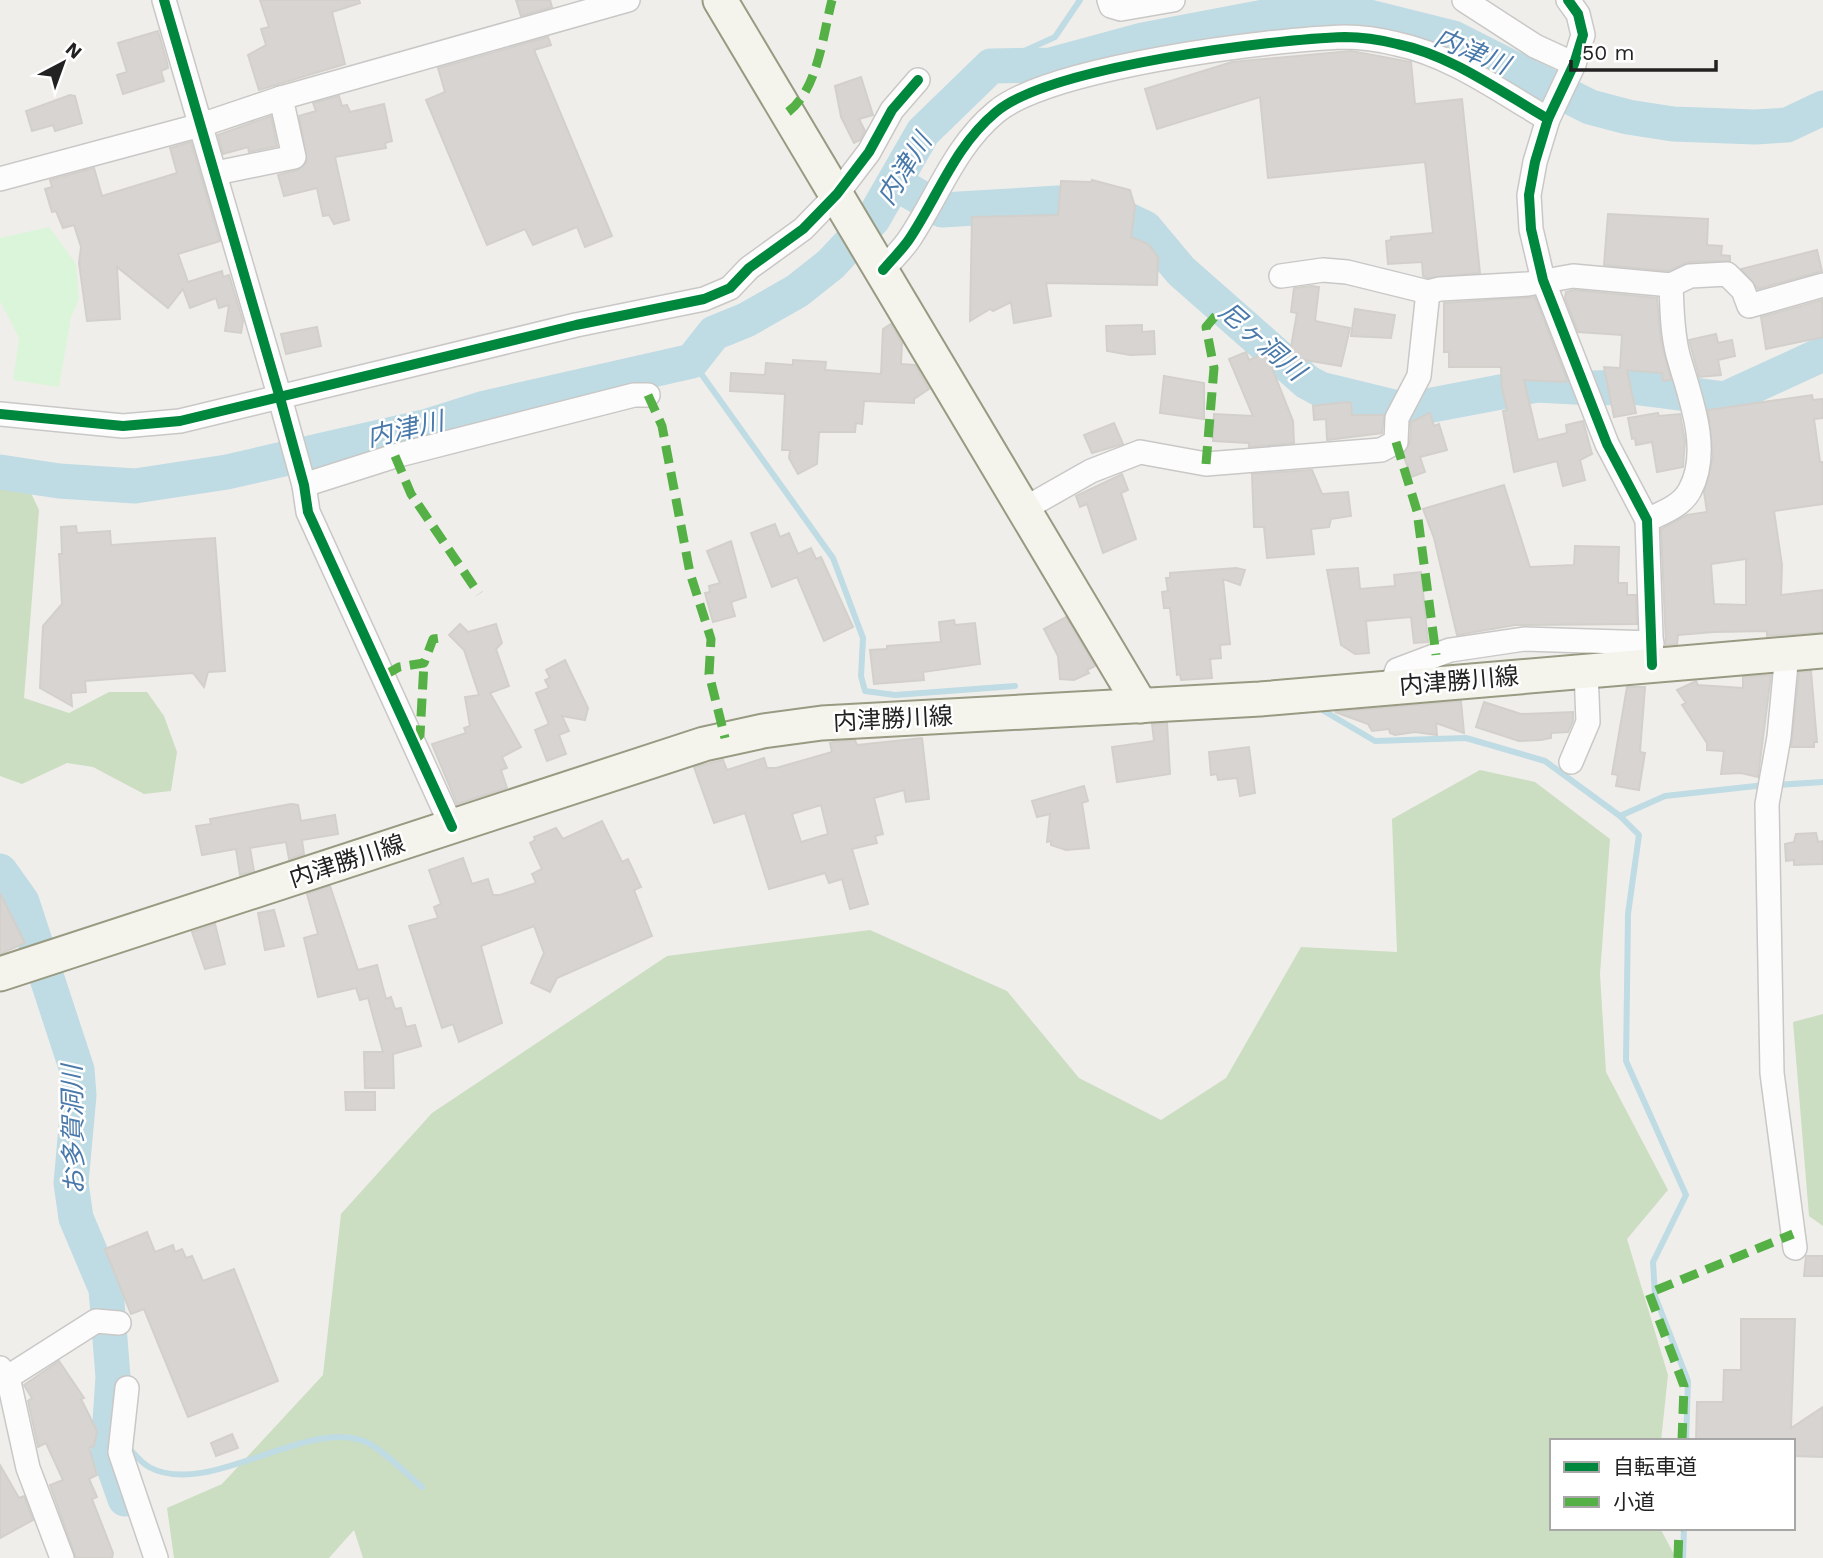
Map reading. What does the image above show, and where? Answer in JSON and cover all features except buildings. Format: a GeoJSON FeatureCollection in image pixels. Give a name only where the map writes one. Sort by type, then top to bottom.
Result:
{"type":"FeatureCollection","features":[{"type":"Feature","properties":{"kind":"main road"},"geometry":{"type":"LineString","coordinates":[[720,0],[1141,706]]}},
{"type":"Feature","properties":{"kind":"main road","name":"内津勝川線"},"geometry":{"type":"LineString","coordinates":[[0,974],[704,744],[764,731],[860,720],[1141,706],[1391,687],[1586,670],[1652,654],[1823,652]]}},
{"type":"Feature","properties":{"kind":"street"},"geometry":{"type":"LineString","coordinates":[[164,0],[280,398],[304,485],[308,512],[452,827]]}},
{"type":"Feature","properties":{"kind":"street"},"geometry":{"type":"LineString","coordinates":[[0,179],[201,125],[281,98],[628,0]]}},
{"type":"Feature","properties":{"kind":"street"},"geometry":{"type":"LineString","coordinates":[[1109,0],[1111,6],[1121,9],[1173,0]]}},
{"type":"Feature","properties":{"kind":"street"},"geometry":{"type":"LineString","coordinates":[[1464,0],[1535,46],[1574,64]]}},
{"type":"Feature","properties":{"kind":"street"},"geometry":{"type":"LineString","coordinates":[[1391,687],[1397,670],[1450,650],[1524,639],[1652,654],[1647,520],[1607,444],[1543,280],[1531,229],[1529,195],[1535,162],[1548,119],[1574,64],[1583,35],[1578,14],[1568,0]]}},
{"type":"Feature","properties":{"kind":"street"},"geometry":{"type":"LineString","coordinates":[[883,270],[909,239],[957,154],[998,110],[1023,95],[1103,72],[1264,43],[1348,37],[1399,44],[1438,57],[1548,119]]}},
{"type":"Feature","properties":{"kind":"street"},"geometry":{"type":"LineString","coordinates":[[0,414],[123,426],[180,421],[576,325],[704,299],[730,288],[749,268],[803,229],[837,194],[869,152],[892,110],[918,80]]}},
{"type":"Feature","properties":{"kind":"street"},"geometry":{"type":"LineString","coordinates":[[216,173],[294,157],[281,98]]}},
{"type":"Feature","properties":{"kind":"street"},"geometry":{"type":"LineString","coordinates":[[1281,276],[1323,270],[1347,272],[1428,292],[1573,276],[1671,285],[1690,276],[1727,274],[1743,290],[1749,306],[1823,285]]}},
{"type":"Feature","properties":{"kind":"street"},"geometry":{"type":"LineString","coordinates":[[1647,520],[1675,506],[1690,492],[1699,447],[1690,388],[1674,332],[1671,285]]}},
{"type":"Feature","properties":{"kind":"street"},"geometry":{"type":"LineString","coordinates":[[1024,509],[1091,471],[1140,452],[1206,464],[1242,459],[1381,450],[1396,442],[1397,418],[1419,376],[1428,292]]}},
{"type":"Feature","properties":{"kind":"street"},"geometry":{"type":"LineString","coordinates":[[304,485],[395,456],[634,395],[648,395]]}},
{"type":"Feature","properties":{"kind":"street"},"geometry":{"type":"LineString","coordinates":[[1787,653],[1779,737],[1767,804],[1772,1073],[1795,1248]]}},
{"type":"Feature","properties":{"kind":"street"},"geometry":{"type":"LineString","coordinates":[[1571,762],[1588,722],[1586,670]]}},
{"type":"Feature","properties":{"kind":"street"},"geometry":{"type":"LineString","coordinates":[[61,1558],[7,1414],[4,1372],[96,1321],[119,1322]]}},
{"type":"Feature","properties":{"kind":"street"},"geometry":{"type":"LineString","coordinates":[[127,1388],[120,1452],[156,1558]]}},
{"type":"Feature","properties":{"kind":"green space"},"geometry":{"type":"Polygon","coordinates":[[[49,227],[76,264],[79,299],[71,317],[59,387],[13,380],[19,338],[0,301],[0,238],[49,227]]]}},
{"type":"Feature","properties":{"kind":"green space"},"geometry":{"type":"Polygon","coordinates":[[[0,481],[29,489],[39,510],[24,698],[69,713],[109,692],[147,692],[164,716],[177,752],[171,791],[144,794],[93,767],[67,763],[22,784],[0,776],[0,481]]]}},
{"type":"Feature","properties":{"kind":"green space"},"geometry":{"type":"Polygon","coordinates":[[[1480,770],[1535,782],[1610,839],[1600,974],[1606,1072],[1668,1190],[1627,1239],[1668,1375],[1661,1439],[1550,1439],[1550,1530],[1661,1530],[1676,1558],[363,1558],[354,1530],[329,1558],[174,1558],[167,1508],[222,1484],[323,1375],[341,1214],[432,1113],[667,956],[870,930],[1007,991],[1079,1078],[1161,1120],[1226,1078],[1301,947],[1397,952],[1392,819],[1480,770]]]}},
{"type":"Feature","properties":{"kind":"green space"},"geometry":{"type":"Polygon","coordinates":[[[1823,1014],[1823,1226],[1809,1216],[1793,1022],[1823,1014]]]}},
{"type":"Feature","properties":{"kind":"waterway"},"geometry":{"type":"LineString","coordinates":[[991,66],[1055,37],[1080,0]]}},
{"type":"Feature","properties":{"kind":"waterway","name":"内津川"},"geometry":{"type":"LineString","coordinates":[[0,472],[59,481],[135,486],[227,472],[428,426],[485,408],[692,361],[714,333],[746,320],[797,291],[831,264],[873,219],[923,132],[991,66],[1051,65],[1143,40],[1306,9],[1365,16],[1453,38],[1590,107],[1628,117],[1673,124],[1755,127],[1787,125],[1823,108]]}},
{"type":"Feature","properties":{"kind":"waterway","name":"尼ヶ洞川"},"geometry":{"type":"LineString","coordinates":[[895,183],[942,210],[1058,203],[1122,217],[1145,228],[1181,271],[1307,382],[1320,389],[1406,410],[1537,385],[1632,387],[1725,399],[1823,354]]}},
{"type":"Feature","properties":{"kind":"waterway"},"geometry":{"type":"LineString","coordinates":[[692,361],[833,558],[863,638],[861,676],[865,691],[895,695],[1015,686]]}},
{"type":"Feature","properties":{"kind":"waterway"},"geometry":{"type":"LineString","coordinates":[[1324,711],[1375,741],[1466,738],[1545,761],[1620,816],[1665,796],[1765,785]]}},
{"type":"Feature","properties":{"kind":"waterway"},"geometry":{"type":"LineString","coordinates":[[1776,785],[1823,782]]}},
{"type":"Feature","properties":{"kind":"waterway"},"geometry":{"type":"LineString","coordinates":[[1620,816],[1639,835],[1628,914],[1626,1061],[1686,1195],[1653,1262],[1655,1296],[1688,1381],[1686,1439]]}},
{"type":"Feature","properties":{"kind":"waterway","name":"お多賀洞川"},"geometry":{"type":"LineString","coordinates":[[0,871],[22,902],[77,1070],[79,1095],[71,1183],[76,1218],[106,1289],[113,1377],[108,1451],[125,1499]]}},
{"type":"Feature","properties":{"kind":"waterway"},"geometry":{"type":"LineString","coordinates":[[126,1445],[149,1467],[173,1474],[200,1473],[318,1439],[344,1437],[375,1447],[422,1487]]}},
{"type":"Feature","properties":{"kind":"waterway"},"geometry":{"type":"LineString","coordinates":[[1683,1558],[1684,1530]]}},
{"type":"Feature","properties":{"kind":"marked path"},"geometry":{"type":"LineString","coordinates":[[788,112],[798,102],[813,76],[832,0]]}},
{"type":"Feature","properties":{"kind":"marked path"},"geometry":{"type":"LineString","coordinates":[[1206,464],[1214,368],[1206,327],[1218,313]]}},
{"type":"Feature","properties":{"kind":"marked path"},"geometry":{"type":"LineString","coordinates":[[648,395],[662,426],[690,573],[711,639],[709,674],[725,738]]}},
{"type":"Feature","properties":{"kind":"marked path"},"geometry":{"type":"LineString","coordinates":[[1396,442],[1417,511],[1436,655]]}},
{"type":"Feature","properties":{"kind":"marked path"},"geometry":{"type":"LineString","coordinates":[[395,456],[411,494],[479,594]]}},
{"type":"Feature","properties":{"kind":"marked path"},"geometry":{"type":"LineString","coordinates":[[385,675],[399,667],[424,663],[433,639],[441,638]]}},
{"type":"Feature","properties":{"kind":"marked path"},"geometry":{"type":"LineString","coordinates":[[414,741],[420,735],[424,663]]}},
{"type":"Feature","properties":{"kind":"marked path"},"geometry":{"type":"LineString","coordinates":[[1682,1439],[1684,1386],[1649,1293],[1793,1234]]}},
{"type":"Feature","properties":{"kind":"marked path"},"geometry":{"type":"LineString","coordinates":[[1678,1558],[1679,1530]]}},
{"type":"Feature","properties":{"kind":"cycle path"},"geometry":{"type":"LineString","coordinates":[[164,0],[280,398],[304,485],[308,512],[452,827]]}},
{"type":"Feature","properties":{"kind":"cycle path"},"geometry":{"type":"LineString","coordinates":[[1568,0],[1578,14],[1583,35],[1574,64],[1548,119],[1535,162],[1529,195],[1531,229],[1543,280],[1607,444],[1647,520],[1652,665]]}},
{"type":"Feature","properties":{"kind":"cycle path"},"geometry":{"type":"LineString","coordinates":[[883,270],[910,238],[958,155],[996,112],[1023,96],[1110,69],[1163,58],[1267,43],[1364,38],[1417,49],[1456,65],[1548,119]]}},
{"type":"Feature","properties":{"kind":"cycle path"},"geometry":{"type":"LineString","coordinates":[[0,414],[123,426],[180,421],[576,325],[704,299],[730,288],[749,268],[803,229],[837,194],[869,152],[892,110],[918,80]]}}]}
